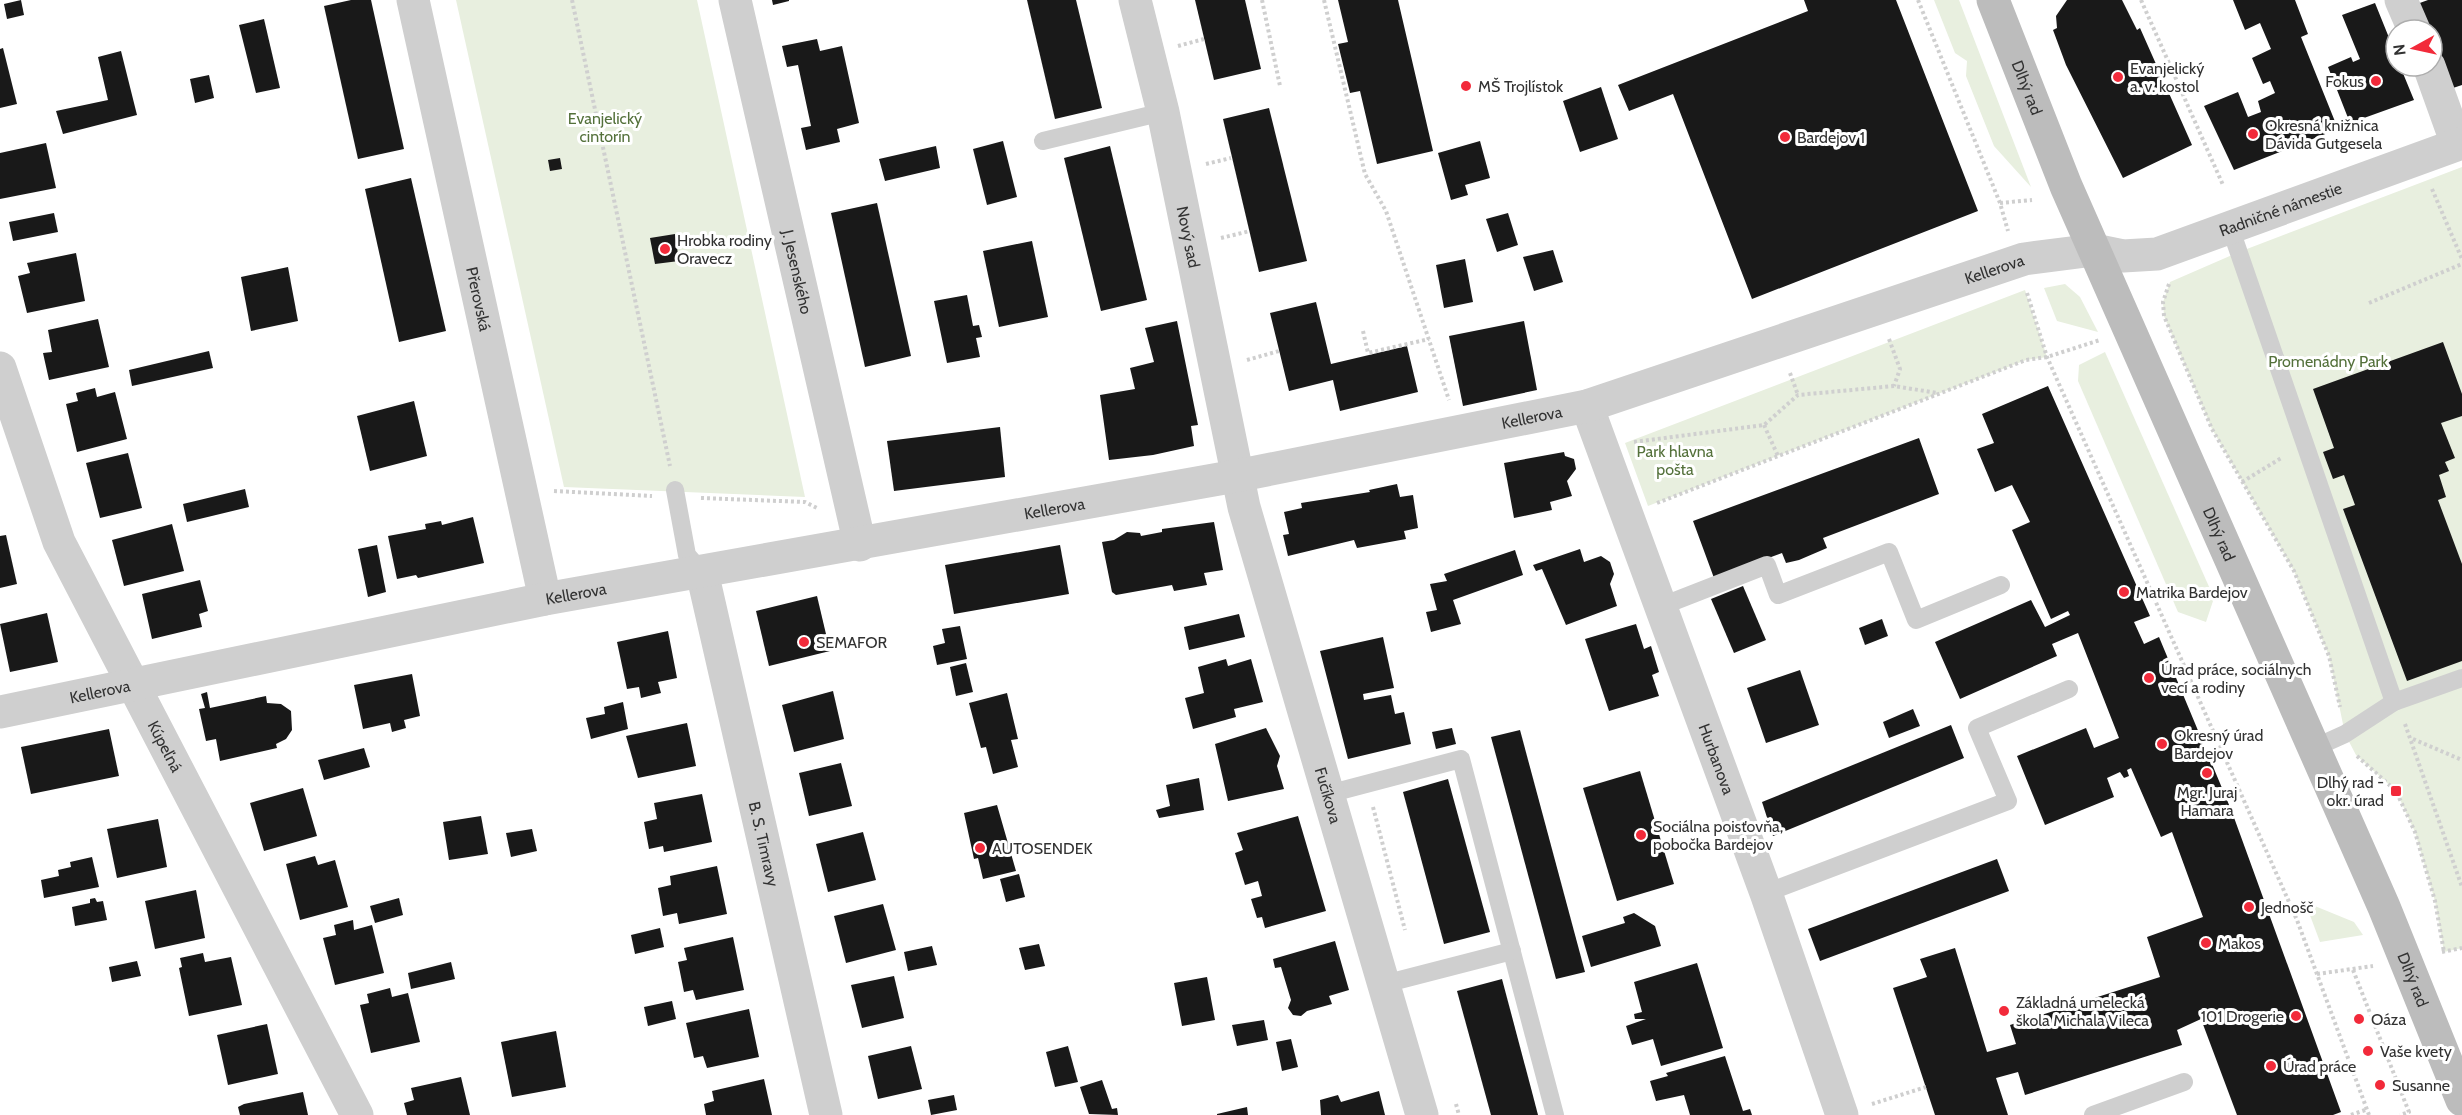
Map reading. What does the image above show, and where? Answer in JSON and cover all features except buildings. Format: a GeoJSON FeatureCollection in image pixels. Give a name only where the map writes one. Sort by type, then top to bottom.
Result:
{"type":"FeatureCollection","features":[{"type":"Feature","properties":{"kind":"street","name":"Přerovská"},"geometry":{"type":"LineString","coordinates":[[413,0],[545,599]]}},
{"type":"Feature","properties":{"kind":"street","name":"J. Jesenského"},"geometry":{"type":"LineString","coordinates":[[735,0],[860,545]]}},
{"type":"Feature","properties":{"kind":"street","name":"Nový sad"},"geometry":{"type":"LineString","coordinates":[[1135,0],[1163,112],[1232,441],[1236,476]]}},
{"type":"Feature","properties":{"kind":"street"},"geometry":{"type":"LineString","coordinates":[[2402,0],[2409,18]]}},
{"type":"Feature","properties":{"kind":"street","name":"Dlhý rad"},"geometry":{"type":"LineString","coordinates":[[1998,2],[2066,186],[2384,907],[2462,1100]]}},
{"type":"Feature","properties":{"kind":"street"},"geometry":{"type":"LineString","coordinates":[[2434,78],[2459,143]]}},
{"type":"Feature","properties":{"kind":"street","name":"Radničné námestie"},"geometry":{"type":"LineString","coordinates":[[2094,250],[2123,255],[2157,254],[2459,143]]}},
{"type":"Feature","properties":{"kind":"street","name":"Kellerova"},"geometry":{"type":"LineString","coordinates":[[0,712],[545,599],[860,545],[1236,476],[1587,406],[2024,259],[2094,250]]}},
{"type":"Feature","properties":{"kind":"street","name":"Kúpeľná"},"geometry":{"type":"LineString","coordinates":[[0,368],[59,542],[131,685],[357,1115]]}},
{"type":"Feature","properties":{"kind":"street","name":"Hurbanova"},"geometry":{"type":"LineString","coordinates":[[1587,406],[1766,893],[1856,1110]]}},
{"type":"Feature","properties":{"kind":"street","name":"Fučíkova"},"geometry":{"type":"LineString","coordinates":[[1236,476],[1422,1115]]}},
{"type":"Feature","properties":{"kind":"street","name":"B. S. Timravy"},"geometry":{"type":"LineString","coordinates":[[702,572],[826,1115]]}},
{"type":"Feature","properties":{"kind":"lane"},"geometry":{"type":"LineString","coordinates":[[1043,141],[1163,112]]}},
{"type":"Feature","properties":{"kind":"lane"},"geometry":{"type":"LineString","coordinates":[[2230,227],[2394,702]]}},
{"type":"Feature","properties":{"kind":"lane"},"geometry":{"type":"LineString","coordinates":[[675,490],[687,555],[702,572]]}},
{"type":"Feature","properties":{"kind":"lane"},"geometry":{"type":"LineString","coordinates":[[1662,606],[1767,565],[1778,595],[1889,552],[1916,620],[2001,585]]}},
{"type":"Feature","properties":{"kind":"lane"},"geometry":{"type":"LineString","coordinates":[[2314,748],[2345,734],[2394,702],[2462,678]]}},
{"type":"Feature","properties":{"kind":"lane"},"geometry":{"type":"LineString","coordinates":[[1766,893],[2008,801],[1977,728],[2069,689]]}},
{"type":"Feature","properties":{"kind":"lane"},"geometry":{"type":"LineString","coordinates":[[1328,794],[1461,759],[1555,1115]]}},
{"type":"Feature","properties":{"kind":"lane"},"geometry":{"type":"LineString","coordinates":[[1384,984],[1512,951]]}},
{"type":"Feature","properties":{"kind":"lane"},"geometry":{"type":"LineString","coordinates":[[2093,1115],[2184,1083]]}},
{"type":"Feature","properties":{"kind":"path"},"geometry":{"type":"LineString","coordinates":[[572,0],[675,490]]}},
{"type":"Feature","properties":{"kind":"path"},"geometry":{"type":"LineString","coordinates":[[1262,0],[1280,86]]}},
{"type":"Feature","properties":{"kind":"path"},"geometry":{"type":"LineString","coordinates":[[1324,0],[1365,174],[1386,211],[1450,404]]}},
{"type":"Feature","properties":{"kind":"path"},"geometry":{"type":"LineString","coordinates":[[1918,0],[2000,203],[2009,232]]}},
{"type":"Feature","properties":{"kind":"path"},"geometry":{"type":"LineString","coordinates":[[2141,0],[2223,184]]}},
{"type":"Feature","properties":{"kind":"path"},"geometry":{"type":"LineString","coordinates":[[1172,47],[1204,39]]}},
{"type":"Feature","properties":{"kind":"path"},"geometry":{"type":"LineString","coordinates":[[1199,165],[1231,158]]}},
{"type":"Feature","properties":{"kind":"path"},"geometry":{"type":"LineString","coordinates":[[2429,180],[2462,259]]}},
{"type":"Feature","properties":{"kind":"path"},"geometry":{"type":"LineString","coordinates":[[2000,203],[2032,200]]}},
{"type":"Feature","properties":{"kind":"path"},"geometry":{"type":"LineString","coordinates":[[1214,239],[1250,231]]}},
{"type":"Feature","properties":{"kind":"path"},"geometry":{"type":"LineString","coordinates":[[2369,303],[2462,264]]}},
{"type":"Feature","properties":{"kind":"path"},"geometry":{"type":"LineString","coordinates":[[2170,282],[2163,302],[2164,316],[2212,429],[2294,571],[2330,656],[2345,734],[2356,755],[2396,791],[2415,832],[2435,901],[2444,952],[2462,948]]}},
{"type":"Feature","properties":{"kind":"path"},"geometry":{"type":"LineString","coordinates":[[2025,290],[2047,357],[2297,920],[2369,1115]]}},
{"type":"Feature","properties":{"kind":"path"},"geometry":{"type":"LineString","coordinates":[[1877,308],[1900,369],[1894,386]]}},
{"type":"Feature","properties":{"kind":"path"},"geometry":{"type":"LineString","coordinates":[[1363,331],[1368,353],[1429,339]]}},
{"type":"Feature","properties":{"kind":"path"},"geometry":{"type":"LineString","coordinates":[[1628,514],[2026,360],[2047,357],[2100,340]]}},
{"type":"Feature","properties":{"kind":"path"},"geometry":{"type":"LineString","coordinates":[[1240,361],[1279,351]]}},
{"type":"Feature","properties":{"kind":"path"},"geometry":{"type":"LineString","coordinates":[[1625,443],[1764,425],[1798,395],[1894,386],[1940,393]]}},
{"type":"Feature","properties":{"kind":"path"},"geometry":{"type":"LineString","coordinates":[[1764,425],[1778,456]]}},
{"type":"Feature","properties":{"kind":"path"},"geometry":{"type":"LineString","coordinates":[[2242,482],[2304,444]]}},
{"type":"Feature","properties":{"kind":"path"},"geometry":{"type":"LineString","coordinates":[[2394,702],[2412,739],[2462,887]]}},
{"type":"Feature","properties":{"kind":"path"},"geometry":{"type":"LineString","coordinates":[[2412,739],[2462,760]]}},
{"type":"Feature","properties":{"kind":"path"},"geometry":{"type":"LineString","coordinates":[[2317,974],[2353,970],[2409,1113],[2400,1115]]}},
{"type":"Feature","properties":{"kind":"path"},"geometry":{"type":"LineString","coordinates":[[1856,1110],[1926,1087]]}},
{"type":"Feature","properties":{"kind":"path"},"geometry":{"type":"LineString","coordinates":[[2351,1115],[2368,1109]]}},
{"type":"Feature","properties":{"kind":"green space","name":"Evanjelický cintorín"},"geometry":{"type":"Polygon","coordinates":[[[456,0],[697,0],[805,497],[564,487],[456,0]]]}},
{"type":"Feature","properties":{"kind":"green space"},"geometry":{"type":"Polygon","coordinates":[[[1934,0],[1959,0],[2031,187],[1994,146],[1966,76],[1967,61],[1955,53],[1934,0]]]}},
{"type":"Feature","properties":{"kind":"green space","name":"Promenádny Park"},"geometry":{"type":"Polygon","coordinates":[[[2462,167],[2462,948],[2444,952],[2435,901],[2415,832],[2396,791],[2356,755],[2345,734],[2329,656],[2294,571],[2212,429],[2164,316],[2163,302],[2170,282],[2239,252],[2462,167]]]}},
{"type":"Feature","properties":{"kind":"green space"},"geometry":{"type":"Polygon","coordinates":[[[2065,284],[2080,297],[2098,332],[2057,321],[2044,288],[2065,284]]]}},
{"type":"Feature","properties":{"kind":"green space","name":"Park hlavna pošta"},"geometry":{"type":"Polygon","coordinates":[[[2025,290],[2047,357],[2026,360],[1648,506],[1625,443],[2025,290]]]}},
{"type":"Feature","properties":{"kind":"green space"},"geometry":{"type":"Polygon","coordinates":[[[2105,352],[2214,598],[2206,622],[2178,612],[2078,381],[2079,365],[2105,352]]]}},
{"type":"Feature","properties":{"kind":"green space"},"geometry":{"type":"Polygon","coordinates":[[[2305,902],[2354,922],[2363,935],[2320,942],[2305,902]]]}},
{"type":"Feature","properties":{"kind":"place","name":"Evanjelický a. v. kostol"},"geometry":{"type":"Point","coordinates":[2118,77]}},
{"type":"Feature","properties":{"kind":"place","name":"Fokus"},"geometry":{"type":"Point","coordinates":[2376,81]}},
{"type":"Feature","properties":{"kind":"place","name":"MŠ Trojlístok"},"geometry":{"type":"Point","coordinates":[1466,86]}},
{"type":"Feature","properties":{"kind":"place","name":"Okresná knižnica Dávida Gutgesela"},"geometry":{"type":"Point","coordinates":[2253,134]}},
{"type":"Feature","properties":{"kind":"place","name":"Bardejov 1"},"geometry":{"type":"Point","coordinates":[1785,137]}},
{"type":"Feature","properties":{"kind":"place","name":"Hrobka rodiny Oravecz"},"geometry":{"type":"Point","coordinates":[665,249]}},
{"type":"Feature","properties":{"kind":"place","name":"Matrika Bardejov"},"geometry":{"type":"Point","coordinates":[2124,592]}},
{"type":"Feature","properties":{"kind":"place","name":"SEMAFOR"},"geometry":{"type":"Point","coordinates":[804,642]}},
{"type":"Feature","properties":{"kind":"place","name":"Úrad práce, sociálnych vecí a rodiny"},"geometry":{"type":"Point","coordinates":[2149,678]}},
{"type":"Feature","properties":{"kind":"place","name":"Okresný úrad Bardejov"},"geometry":{"type":"Point","coordinates":[2162,744]}},
{"type":"Feature","properties":{"kind":"place","name":"Mgr. Juraj Hamara"},"geometry":{"type":"Point","coordinates":[2207,773]}},
{"type":"Feature","properties":{"kind":"place","name":"Dlhý rad - okr. úrad"},"geometry":{"type":"Point","coordinates":[2396,791]}},
{"type":"Feature","properties":{"kind":"place","name":"Sociálna poisťovňa, pobočka Bardejov"},"geometry":{"type":"Point","coordinates":[1641,835]}},
{"type":"Feature","properties":{"kind":"place","name":"AUTOSENDEK"},"geometry":{"type":"Point","coordinates":[980,848]}},
{"type":"Feature","properties":{"kind":"place","name":"Jednošč"},"geometry":{"type":"Point","coordinates":[2249,907]}},
{"type":"Feature","properties":{"kind":"place","name":"Makos"},"geometry":{"type":"Point","coordinates":[2206,943]}},
{"type":"Feature","properties":{"kind":"place","name":"Základná umelecká škola Michala Vileca"},"geometry":{"type":"Point","coordinates":[2004,1011]}},
{"type":"Feature","properties":{"kind":"place","name":"101 Drogerie"},"geometry":{"type":"Point","coordinates":[2296,1016]}},
{"type":"Feature","properties":{"kind":"place","name":"Oáza"},"geometry":{"type":"Point","coordinates":[2359,1019]}},
{"type":"Feature","properties":{"kind":"place","name":"Vaše kvety"},"geometry":{"type":"Point","coordinates":[2368,1051]}},
{"type":"Feature","properties":{"kind":"place","name":"Úrad práce"},"geometry":{"type":"Point","coordinates":[2271,1066]}},
{"type":"Feature","properties":{"kind":"place","name":"Susanne"},"geometry":{"type":"Point","coordinates":[2380,1085]}}]}
